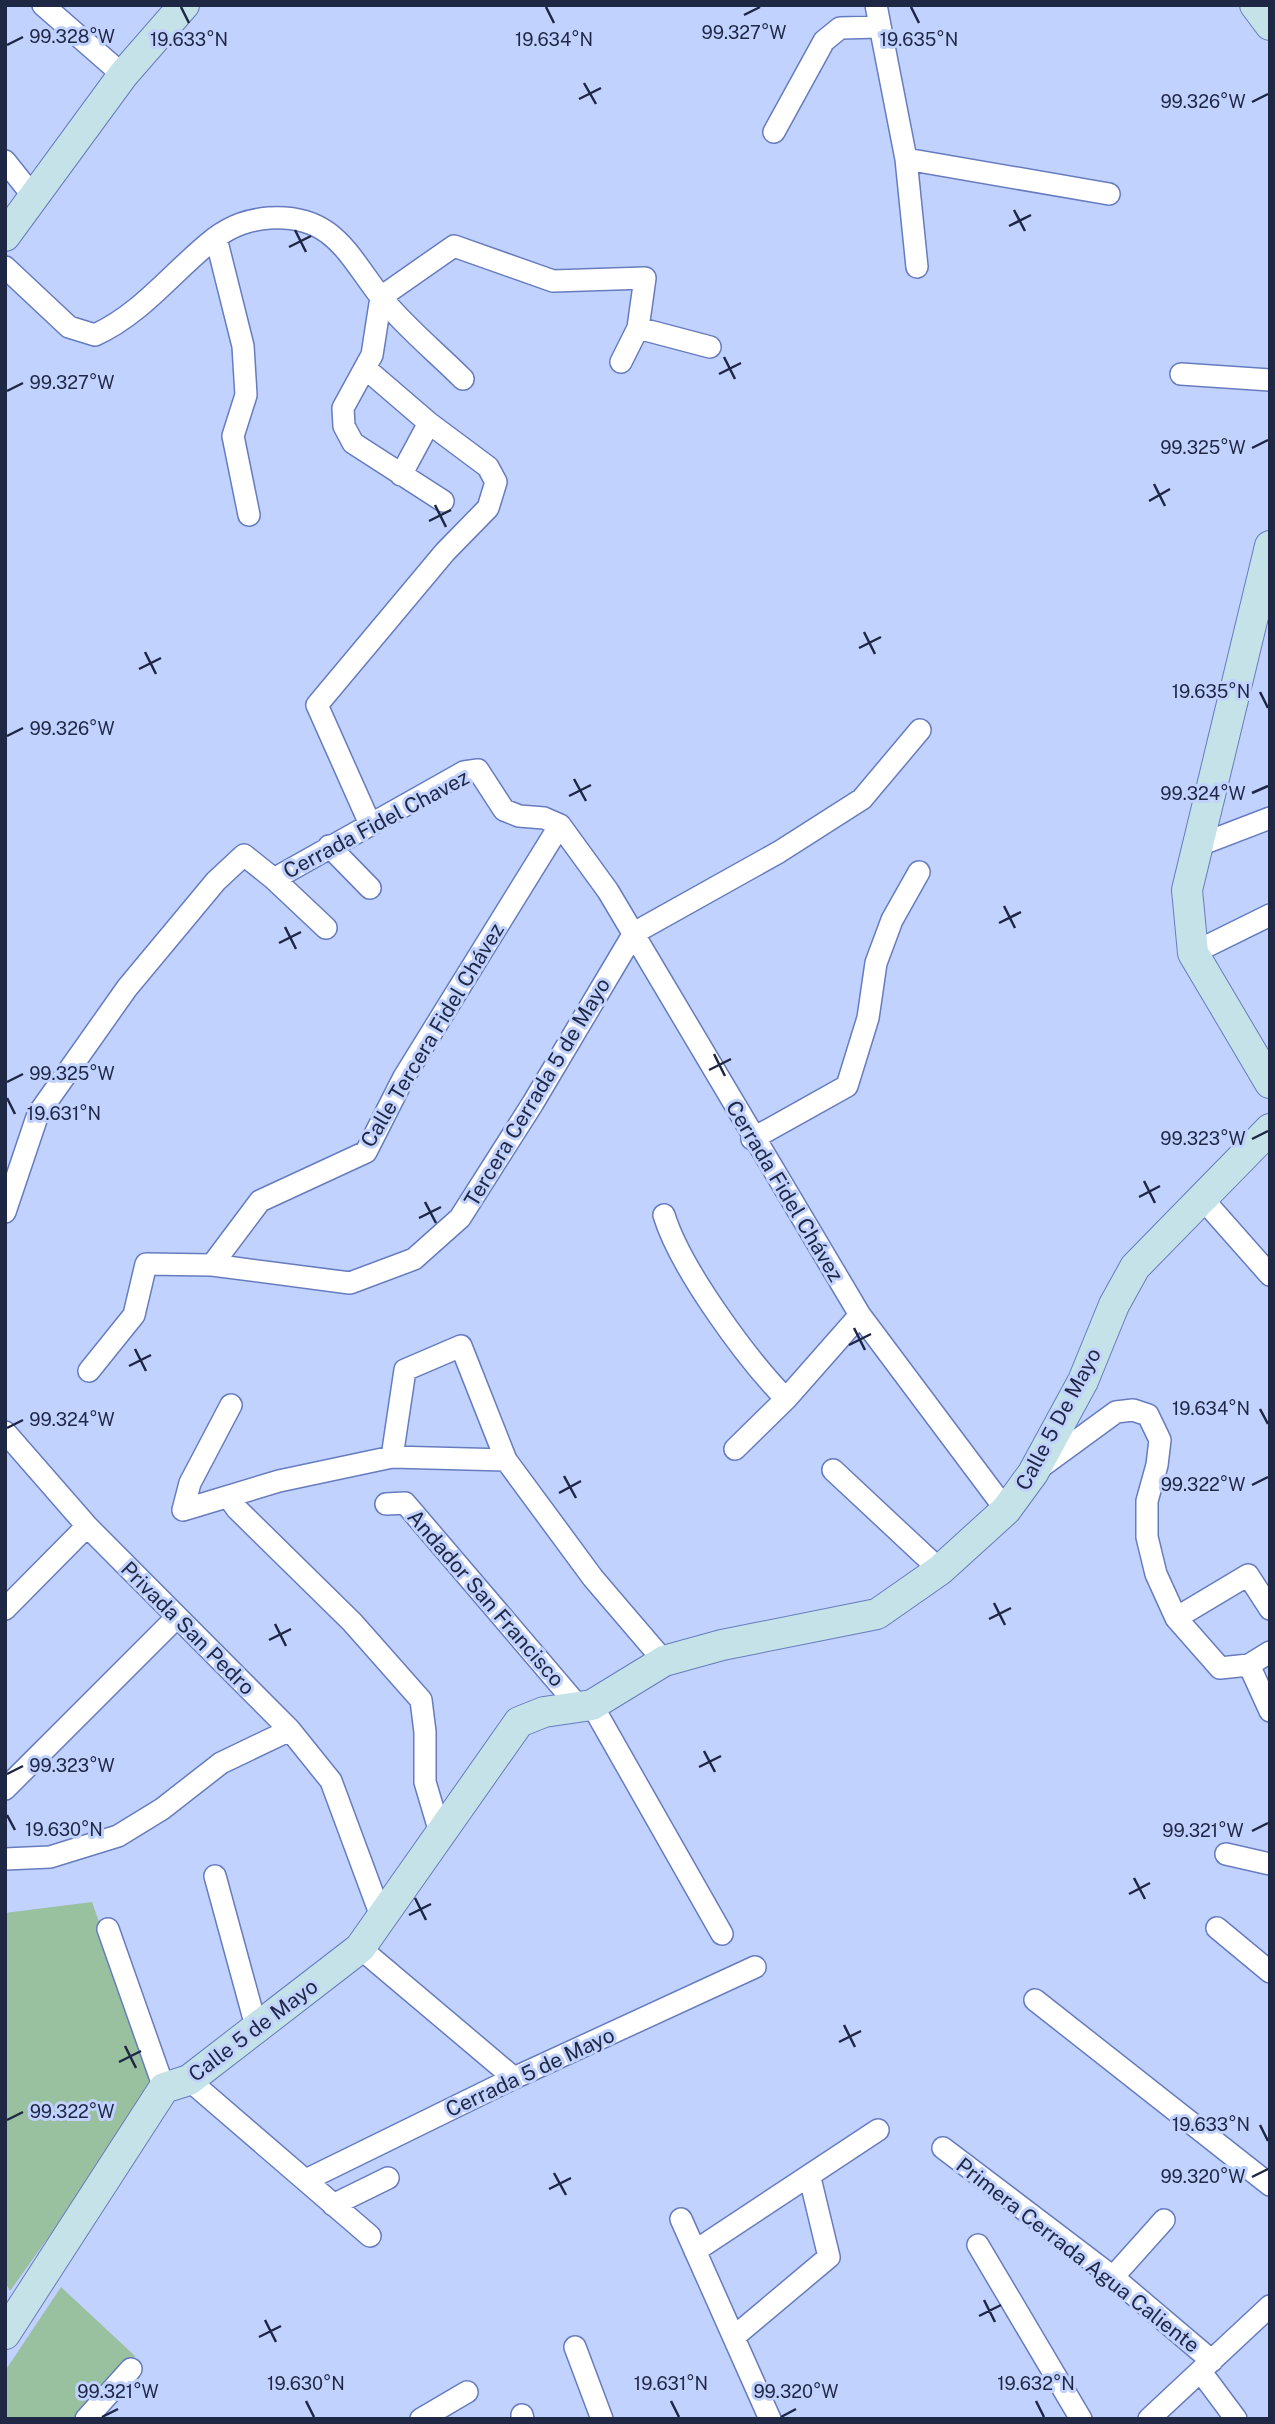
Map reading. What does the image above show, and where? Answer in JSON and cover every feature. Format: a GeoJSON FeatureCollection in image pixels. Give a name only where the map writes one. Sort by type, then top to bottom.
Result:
{"type":"FeatureCollection","features":[{"type":"Feature","properties":{"kind":"street"},"geometry":{"type":"LineString","coordinates":[[43,5],[123,75]]}},
{"type":"Feature","properties":{"kind":"street"},"geometry":{"type":"LineString","coordinates":[[5,236],[123,75],[184,5]]}},
{"type":"Feature","properties":{"kind":"street"},"geometry":{"type":"LineString","coordinates":[[876,5],[906,159],[917,267]]}},
{"type":"Feature","properties":{"kind":"street"},"geometry":{"type":"LineString","coordinates":[[1255,5],[1270,25]]}},
{"type":"Feature","properties":{"kind":"street"},"geometry":{"type":"LineString","coordinates":[[774,132],[824,41],[840,28],[880,27]]}},
{"type":"Feature","properties":{"kind":"street"},"geometry":{"type":"LineString","coordinates":[[906,159],[1109,194]]}},
{"type":"Feature","properties":{"kind":"street"},"geometry":{"type":"LineString","coordinates":[[5,161],[33,196]]}},
{"type":"Feature","properties":{"kind":"street"},"geometry":{"type":"LineString","coordinates":[[5,267],[69,327],[94,335],[121,323],[216,238],[246,220],[290,217],[319,225],[351,253],[381,297],[463,379]]}},
{"type":"Feature","properties":{"kind":"street"},"geometry":{"type":"LineString","coordinates":[[216,238],[243,346],[246,395],[233,436],[249,514]]}},
{"type":"Feature","properties":{"kind":"street"},"geometry":{"type":"LineString","coordinates":[[443,501],[352,443],[344,426],[343,408],[372,355],[381,297],[454,246],[554,281],[645,278],[638,328],[621,362]]}},
{"type":"Feature","properties":{"kind":"street"},"geometry":{"type":"LineString","coordinates":[[638,328],[710,347]]}},
{"type":"Feature","properties":{"kind":"street"},"geometry":{"type":"LineString","coordinates":[[365,368],[429,423],[488,467],[496,482],[488,509],[446,552],[317,705],[370,824]]}},
{"type":"Feature","properties":{"kind":"street"},"geometry":{"type":"LineString","coordinates":[[1181,374],[1270,380]]}},
{"type":"Feature","properties":{"kind":"street"},"geometry":{"type":"LineString","coordinates":[[401,475],[429,423]]}},
{"type":"Feature","properties":{"kind":"street"},"geometry":{"type":"LineString","coordinates":[[1270,546],[1187,890],[1193,953],[1270,1083]]}},
{"type":"Feature","properties":{"kind":"street"},"geometry":{"type":"LineString","coordinates":[[634,933],[779,852],[862,799],[920,730]]}},
{"type":"Feature","properties":{"kind":"street","name":"Cerrada Fidel Chavez"},"geometry":{"type":"LineString","coordinates":[[274,879],[464,772],[478,770],[504,810],[519,816],[544,818],[560,825]]}},
{"type":"Feature","properties":{"kind":"street"},"geometry":{"type":"LineString","coordinates":[[1197,846],[1270,818]]}},
{"type":"Feature","properties":{"kind":"street","name":"Cerrada Fidel Chávez"},"geometry":{"type":"LineString","coordinates":[[560,825],[634,933],[752,1139],[860,1315],[1006,1510]]}},
{"type":"Feature","properties":{"kind":"street","name":"Calle Tercera Fidel Chávez"},"geometry":{"type":"LineString","coordinates":[[212,1265],[260,1202],[366,1152],[404,1077],[560,825]]}},
{"type":"Feature","properties":{"kind":"street"},"geometry":{"type":"LineString","coordinates":[[329,846],[370,888]]}},
{"type":"Feature","properties":{"kind":"street","name":"Cerrada Fidel Chavez"},"geometry":{"type":"LineString","coordinates":[[5,1212],[38,1114],[127,988],[216,881],[244,855],[326,928]]}},
{"type":"Feature","properties":{"kind":"street"},"geometry":{"type":"LineString","coordinates":[[752,1139],[847,1086],[868,1018],[876,963],[892,920],[919,872]]}},
{"type":"Feature","properties":{"kind":"street"},"geometry":{"type":"LineString","coordinates":[[1193,953],[1270,915]]}},
{"type":"Feature","properties":{"kind":"street","name":"Tercera Cerrada 5 de Mayo"},"geometry":{"type":"LineString","coordinates":[[89,1371],[134,1315],[146,1264],[212,1265],[350,1283],[414,1259],[460,1218],[634,933]]}},
{"type":"Feature","properties":{"kind":"street","name":"Calle 5 De Mayo"},"geometry":{"type":"LineString","coordinates":[[664,1661],[722,1645],[877,1614],[940,1570],[1006,1510],[1033,1472],[1083,1381],[1114,1305],[1135,1266],[1270,1129]]}},
{"type":"Feature","properties":{"kind":"street"},"geometry":{"type":"LineString","coordinates":[[1201,1198],[1270,1275]]}},
{"type":"Feature","properties":{"kind":"street"},"geometry":{"type":"LineString","coordinates":[[664,1215],[671,1236],[717,1310],[765,1377],[786,1399]]}},
{"type":"Feature","properties":{"kind":"street"},"geometry":{"type":"LineString","coordinates":[[735,1449],[786,1399],[860,1315]]}},
{"type":"Feature","properties":{"kind":"street"},"geometry":{"type":"LineString","coordinates":[[392,1457],[405,1370],[461,1346],[506,1460],[593,1578],[664,1661]]}},
{"type":"Feature","properties":{"kind":"street"},"geometry":{"type":"LineString","coordinates":[[231,1405],[190,1483],[183,1510],[279,1481],[392,1457],[506,1460]]}},
{"type":"Feature","properties":{"kind":"street"},"geometry":{"type":"LineString","coordinates":[[1033,1472],[1116,1412],[1133,1410],[1148,1415],[1160,1440],[1157,1465],[1147,1501],[1147,1537],[1156,1574],[1176,1618],[1220,1668],[1249,1665],[1270,1652]]}},
{"type":"Feature","properties":{"kind":"street","name":"Privada San Pedro"},"geometry":{"type":"LineString","coordinates":[[5,1432],[87,1526],[290,1730],[331,1781],[381,1916]]}},
{"type":"Feature","properties":{"kind":"street"},"geometry":{"type":"LineString","coordinates":[[833,1471],[940,1570]]}},
{"type":"Feature","properties":{"kind":"street"},"geometry":{"type":"LineString","coordinates":[[229,1498],[352,1622],[421,1700],[425,1732],[425,1782],[441,1836]]}},
{"type":"Feature","properties":{"kind":"street","name":"Andador San Francisco"},"geometry":{"type":"LineString","coordinates":[[386,1504],[405,1503],[586,1706]]}},
{"type":"Feature","properties":{"kind":"street"},"geometry":{"type":"LineString","coordinates":[[5,1609],[87,1526]]}},
{"type":"Feature","properties":{"kind":"street"},"geometry":{"type":"LineString","coordinates":[[1176,1618],[1248,1575],[1270,1609]]}},
{"type":"Feature","properties":{"kind":"street"},"geometry":{"type":"LineString","coordinates":[[5,1789],[177,1617]]}},
{"type":"Feature","properties":{"kind":"street","name":"Calle 5 de Mayo"},"geometry":{"type":"LineString","coordinates":[[5,2334],[177,2084],[257,2030],[360,1948],[519,1722],[544,1712],[586,1706],[664,1661]]}},
{"type":"Feature","properties":{"kind":"street"},"geometry":{"type":"LineString","coordinates":[[1249,1665],[1270,1711]]}},
{"type":"Feature","properties":{"kind":"street"},"geometry":{"type":"LineString","coordinates":[[586,1706],[722,1934]]}},
{"type":"Feature","properties":{"kind":"street"},"geometry":{"type":"LineString","coordinates":[[5,1859],[50,1857],[118,1836],[162,1809],[221,1763],[290,1730]]}},
{"type":"Feature","properties":{"kind":"street"},"geometry":{"type":"LineString","coordinates":[[1226,1854],[1270,1864]]}},
{"type":"Feature","properties":{"kind":"street"},"geometry":{"type":"LineString","coordinates":[[215,1875],[257,2030]]}},
{"type":"Feature","properties":{"kind":"street"},"geometry":{"type":"LineString","coordinates":[[1217,1928],[1270,1972]]}},
{"type":"Feature","properties":{"kind":"street"},"geometry":{"type":"LineString","coordinates":[[108,1929],[177,2084],[306,2180],[370,2236]]}},
{"type":"Feature","properties":{"kind":"street"},"geometry":{"type":"LineString","coordinates":[[360,1948],[514,2078]]}},
{"type":"Feature","properties":{"kind":"street","name":"Cerrada 5 de Mayo"},"geometry":{"type":"LineString","coordinates":[[306,2180],[514,2078],[755,1967]]}},
{"type":"Feature","properties":{"kind":"street"},"geometry":{"type":"LineString","coordinates":[[1035,2000],[1270,2185]]}},
{"type":"Feature","properties":{"kind":"street"},"geometry":{"type":"LineString","coordinates":[[695,2251],[810,2178],[878,2130]]}},
{"type":"Feature","properties":{"kind":"street","name":"Primera Cerrada Agua Caliente"},"geometry":{"type":"LineString","coordinates":[[943,2148],[1112,2277],[1207,2367],[1236,2419]]}},
{"type":"Feature","properties":{"kind":"street"},"geometry":{"type":"LineString","coordinates":[[333,2205],[388,2178]]}},
{"type":"Feature","properties":{"kind":"street"},"geometry":{"type":"LineString","coordinates":[[735,2336],[829,2258],[810,2178]]}},
{"type":"Feature","properties":{"kind":"street"},"geometry":{"type":"LineString","coordinates":[[681,2219],[770,2419]]}},
{"type":"Feature","properties":{"kind":"street"},"geometry":{"type":"LineString","coordinates":[[1112,2277],[1164,2220]]}},
{"type":"Feature","properties":{"kind":"street"},"geometry":{"type":"LineString","coordinates":[[978,2245],[1081,2419]]}},
{"type":"Feature","properties":{"kind":"street"},"geometry":{"type":"LineString","coordinates":[[1149,2419],[1270,2306]]}},
{"type":"Feature","properties":{"kind":"street"},"geometry":{"type":"LineString","coordinates":[[575,2347],[602,2419]]}},
{"type":"Feature","properties":{"kind":"street"},"geometry":{"type":"LineString","coordinates":[[86,2419],[131,2369]]}},
{"type":"Feature","properties":{"kind":"street"},"geometry":{"type":"LineString","coordinates":[[421,2419],[467,2392]]}},
{"type":"Feature","properties":{"kind":"green space"},"geometry":{"type":"Polygon","coordinates":[[[92,1902],[157,2085],[10,2291],[5,2282],[5,1913],[92,1902]]]}},
{"type":"Feature","properties":{"kind":"green space"},"geometry":{"type":"Polygon","coordinates":[[[61,2287],[135,2356],[83,2419],[5,2419],[5,2371],[61,2287]]]}}]}
